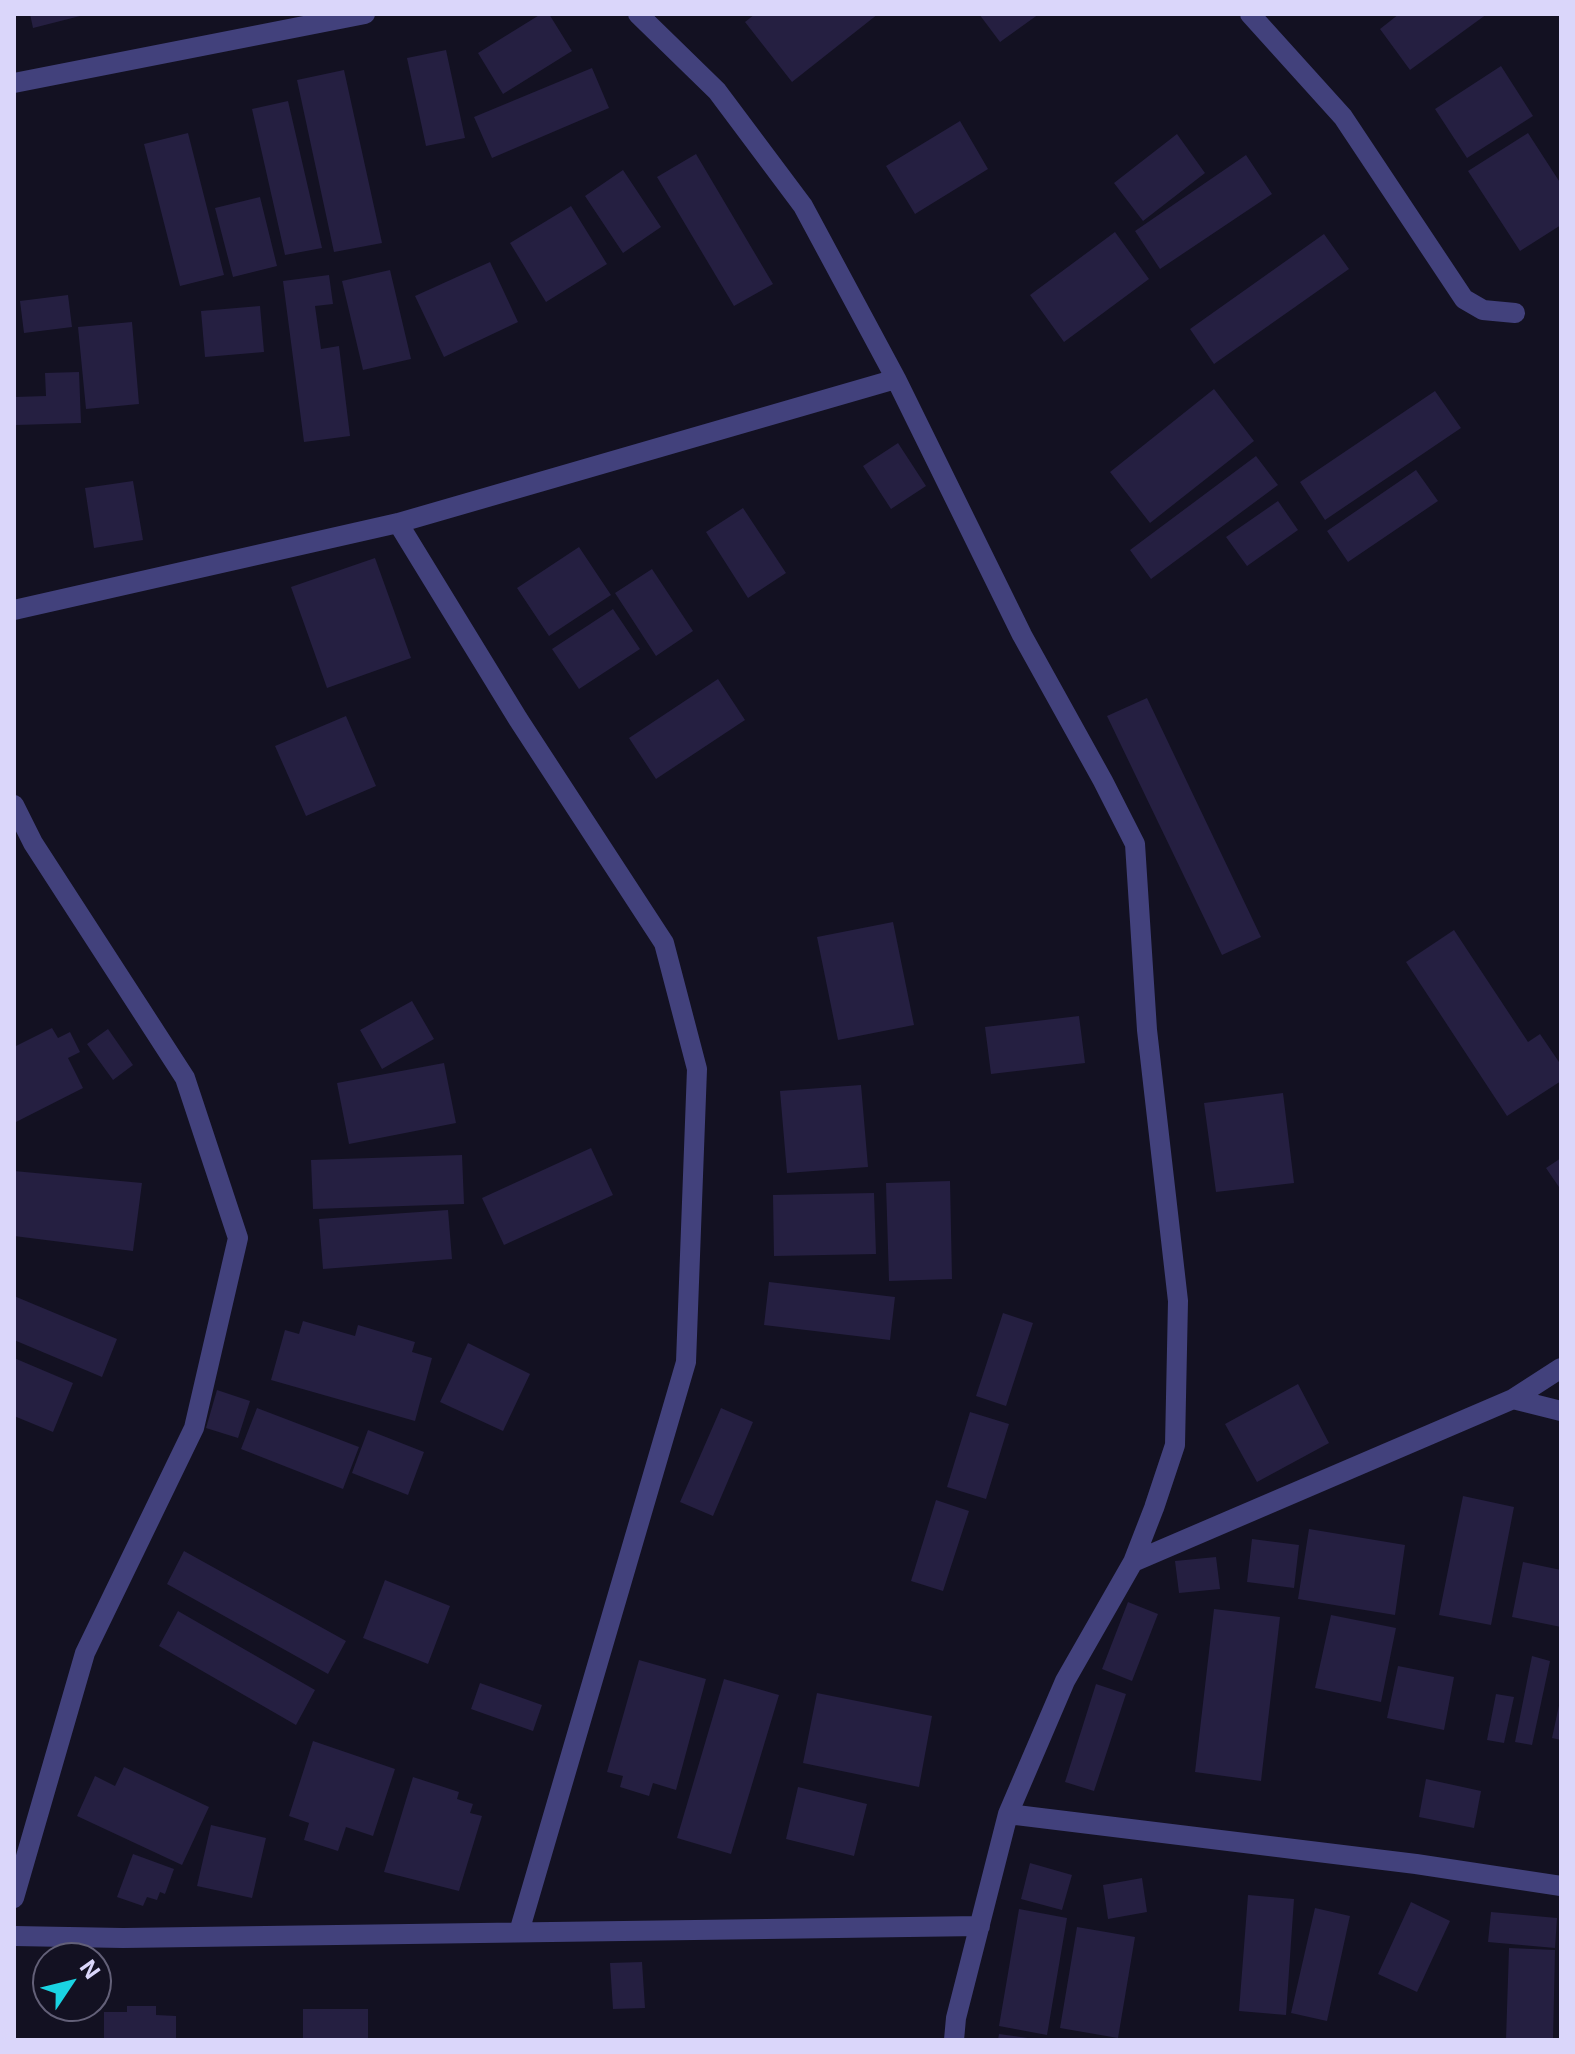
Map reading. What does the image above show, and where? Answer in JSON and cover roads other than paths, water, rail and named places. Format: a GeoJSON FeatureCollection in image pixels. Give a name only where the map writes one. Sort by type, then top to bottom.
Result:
{"type":"FeatureCollection","features":[{"type":"Feature","properties":{"kind":"street"},"geometry":{"type":"LineString","coordinates":[[14,83],[365,14]]}},
{"type":"Feature","properties":{"kind":"street"},"geometry":{"type":"LineString","coordinates":[[638,14],[717,91],[803,206],[896,379],[1009,609],[1135,844],[1147,1030],[1178,1301],[1175,1445],[1133,1562],[1065,1681],[1008,1814],[956,2018],[954,2040]]}},
{"type":"Feature","properties":{"kind":"street"},"geometry":{"type":"LineString","coordinates":[[1250,14],[1343,117],[1464,299],[1483,310],[1515,313]]}},
{"type":"Feature","properties":{"kind":"street"},"geometry":{"type":"LineString","coordinates":[[14,610],[398,523],[896,379]]}},
{"type":"Feature","properties":{"kind":"street"},"geometry":{"type":"LineString","coordinates":[[398,523],[518,719],[664,943],[697,1069],[686,1362],[519,1932]]}},
{"type":"Feature","properties":{"kind":"street"},"geometry":{"type":"LineString","coordinates":[[14,805],[33,843],[185,1078],[238,1238],[194,1428],[85,1653],[14,1898]]}},
{"type":"Feature","properties":{"kind":"street"},"geometry":{"type":"LineString","coordinates":[[1133,1562],[1513,1399],[1561,1368]]}},
{"type":"Feature","properties":{"kind":"street"},"geometry":{"type":"LineString","coordinates":[[1513,1399],[1561,1411]]}},
{"type":"Feature","properties":{"kind":"street"},"geometry":{"type":"LineString","coordinates":[[1008,1814],[1416,1864],[1561,1886]]}},
{"type":"Feature","properties":{"kind":"street"},"geometry":{"type":"LineString","coordinates":[[14,1936],[123,1938],[980,1926]]}}]}
